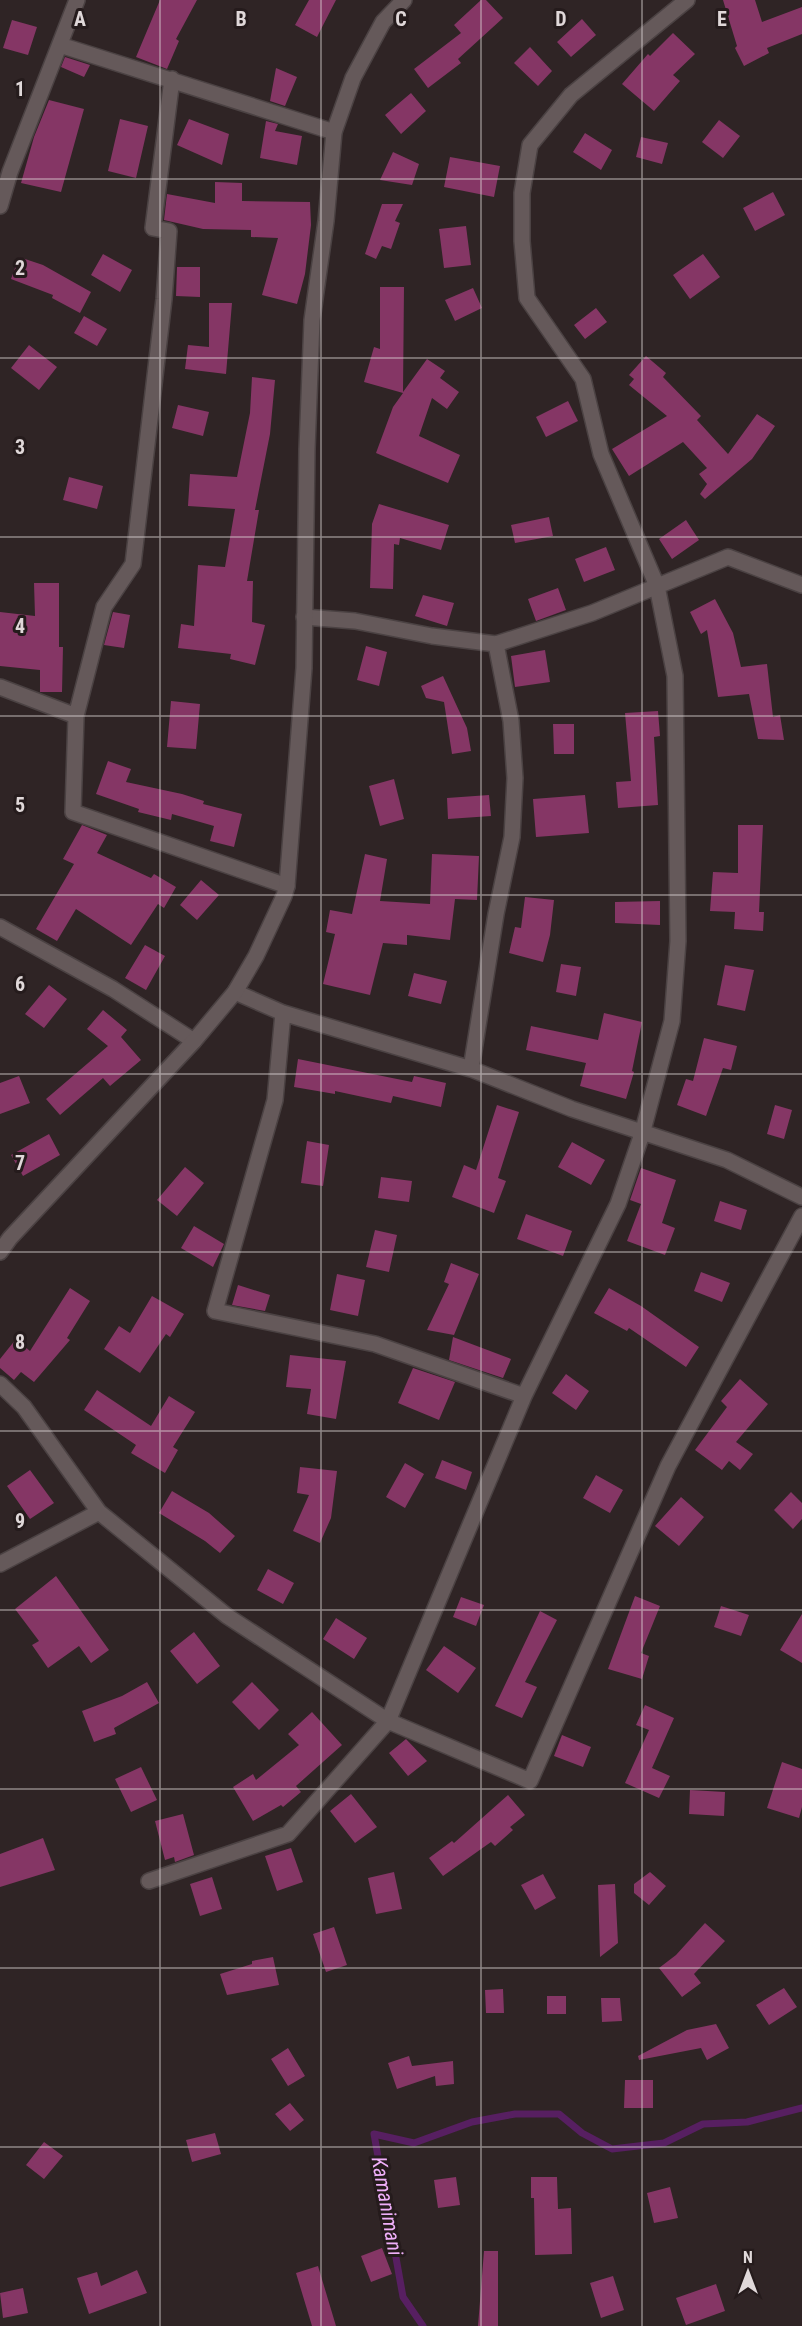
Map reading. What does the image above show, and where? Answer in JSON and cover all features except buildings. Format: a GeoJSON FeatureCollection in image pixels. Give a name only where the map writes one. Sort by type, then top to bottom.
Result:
{"type":"FeatureCollection","features":[{"type":"Feature","properties":{"kind":"street"},"geometry":{"type":"LineString","coordinates":[[0,206],[5,170],[60,45],[76,0]]}},
{"type":"Feature","properties":{"kind":"street"},"geometry":{"type":"LineString","coordinates":[[0,1252],[10,1238],[127,1110],[194,1041],[235,992],[256,956],[287,886],[304,668],[312,320],[326,221],[334,132],[353,78],[383,22],[404,0]]}},
{"type":"Feature","properties":{"kind":"street"},"geometry":{"type":"LineString","coordinates":[[149,1881],[288,1834],[388,1721],[524,1396],[618,1204],[642,1134],[672,1021],[678,941],[675,676],[657,586],[601,454],[583,379],[527,298],[522,241],[522,193],[530,144],[571,95],[687,0]]}},
{"type":"Feature","properties":{"kind":"street"},"geometry":{"type":"LineString","coordinates":[[60,45],[334,132]]}},
{"type":"Feature","properties":{"kind":"street"},"geometry":{"type":"LineString","coordinates":[[172,79],[153,228],[169,231],[164,299],[134,564],[104,607],[76,716],[73,812],[287,886]]}},
{"type":"Feature","properties":{"kind":"street"},"geometry":{"type":"LineString","coordinates":[[304,617],[354,621],[432,636],[496,644],[592,613],[728,557],[802,585]]}},
{"type":"Feature","properties":{"kind":"street"},"geometry":{"type":"LineString","coordinates":[[471,1069],[496,914],[512,837],[515,778],[511,721],[496,644]]}},
{"type":"Feature","properties":{"kind":"street"},"geometry":{"type":"LineString","coordinates":[[0,687],[76,716]]}},
{"type":"Feature","properties":{"kind":"street"},"geometry":{"type":"LineString","coordinates":[[0,927],[113,989],[194,1041]]}},
{"type":"Feature","properties":{"kind":"street"},"geometry":{"type":"LineString","coordinates":[[235,992],[283,1013],[471,1069],[642,1134],[727,1160],[802,1197]]}},
{"type":"Feature","properties":{"kind":"street"},"geometry":{"type":"LineString","coordinates":[[283,1013],[275,1100],[215,1311],[375,1344],[524,1396]]}},
{"type":"Feature","properties":{"kind":"street"},"geometry":{"type":"LineString","coordinates":[[0,1384],[24,1407],[99,1512],[227,1616],[388,1721],[530,1781],[668,1466],[802,1216]]}},
{"type":"Feature","properties":{"kind":"street"},"geometry":{"type":"LineString","coordinates":[[0,1564],[99,1512]]}},
{"type":"Feature","properties":{"kind":"waterway","name":"Kamanimani"},"geometry":{"type":"LineString","coordinates":[[423,2326],[403,2297],[374,2134],[414,2143],[472,2122],[515,2114],[559,2114],[582,2133],[612,2149],[664,2143],[703,2124],[747,2122],[802,2108]]}}]}
